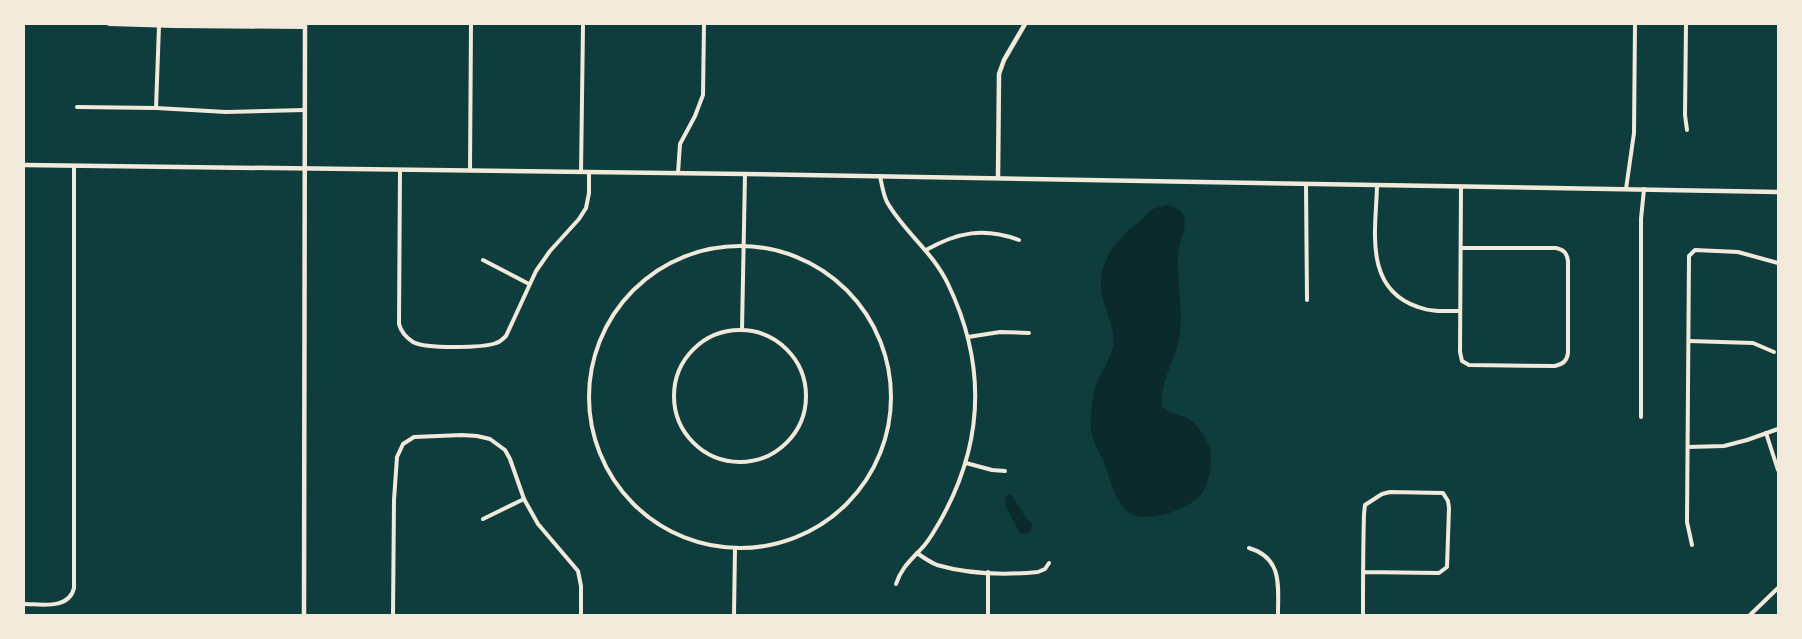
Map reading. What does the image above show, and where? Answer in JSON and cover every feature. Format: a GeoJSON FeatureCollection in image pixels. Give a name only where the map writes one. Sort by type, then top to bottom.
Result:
{"type":"FeatureCollection","features":[{"type":"Feature","properties":{"kind":"street"},"geometry":{"type":"LineString","coordinates":[[109,24],[159,26],[305,25],[304,615]]}},
{"type":"Feature","properties":{"kind":"street"},"geometry":{"type":"LineString","coordinates":[[470,170],[471,24]]}},
{"type":"Feature","properties":{"kind":"street"},"geometry":{"type":"LineString","coordinates":[[678,173],[680,144],[704,95],[704,24]]}},
{"type":"Feature","properties":{"kind":"street"},"geometry":{"type":"LineString","coordinates":[[998,178],[999,74],[1004,60],[1025,24]]}},
{"type":"Feature","properties":{"kind":"street"},"geometry":{"type":"LineString","coordinates":[[1626,189],[1634,133],[1635,24]]}},
{"type":"Feature","properties":{"kind":"street"},"geometry":{"type":"LineString","coordinates":[[1686,24],[1685,115],[1687,130]]}},
{"type":"Feature","properties":{"kind":"street"},"geometry":{"type":"LineString","coordinates":[[156,108],[159,26]]}},
{"type":"Feature","properties":{"kind":"street"},"geometry":{"type":"LineString","coordinates":[[581,172],[583,26]]}},
{"type":"Feature","properties":{"kind":"street"},"geometry":{"type":"LineString","coordinates":[[77,107],[156,108],[226,112],[305,110]]}},
{"type":"Feature","properties":{"kind":"street"},"geometry":{"type":"LineString","coordinates":[[24,165],[880,176],[1778,192]]}},
{"type":"Feature","properties":{"kind":"street"},"geometry":{"type":"LineString","coordinates":[[24,604],[56,604],[67,601],[73,594],[74,167]]}},
{"type":"Feature","properties":{"kind":"street"},"geometry":{"type":"LineString","coordinates":[[400,170],[398,317],[400,330],[414,343],[437,347],[478,346],[494,344],[501,340],[510,329],[529,284],[550,251],[579,220],[586,208],[589,193],[589,172]]}},
{"type":"Feature","properties":{"kind":"street"},"geometry":{"type":"LineString","coordinates":[[742,330],[745,174]]}},
{"type":"Feature","properties":{"kind":"street"},"geometry":{"type":"LineString","coordinates":[[880,176],[887,201],[926,250],[947,282],[964,322],[968,337],[974,372],[975,394],[972,440],[966,462],[949,504],[924,547],[903,567],[896,584]]}},
{"type":"Feature","properties":{"kind":"street"},"geometry":{"type":"LineString","coordinates":[[1306,184],[1307,300]]}},
{"type":"Feature","properties":{"kind":"street"},"geometry":{"type":"LineString","coordinates":[[1377,186],[1375,249],[1377,265],[1382,278],[1393,292],[1418,307],[1460,311]]}},
{"type":"Feature","properties":{"kind":"street"},"geometry":{"type":"LineString","coordinates":[[1461,248],[1556,248],[1566,252],[1568,261],[1568,352],[1567,359],[1564,362],[1555,366],[1479,366],[1470,365],[1462,361],[1460,352],[1460,311],[1461,248],[1462,187]]}},
{"type":"Feature","properties":{"kind":"street"},"geometry":{"type":"LineString","coordinates":[[1640,417],[1644,190]]}},
{"type":"Feature","properties":{"kind":"street"},"geometry":{"type":"LineString","coordinates":[[926,250],[950,237],[972,232],[1004,234],[1019,240]]}},
{"type":"Feature","properties":{"kind":"street"},"geometry":{"type":"LineString","coordinates":[[743,246],[780,251],[805,261],[829,275],[856,300],[867,314],[883,347],[890,374],[892,401],[886,438],[872,471],[857,494],[837,514],[806,533],[790,540],[754,548],[735,548],[700,543],[676,534],[653,521],[627,498],[616,484],[599,453],[590,419],[589,384],[596,350],[606,326],[621,304],[645,279],[675,260],[691,254],[726,247],[743,246]]}},
{"type":"Feature","properties":{"kind":"street"},"geometry":{"type":"LineString","coordinates":[[1692,545],[1688,522],[1689,256],[1695,250],[1738,252],[1778,262]]}},
{"type":"Feature","properties":{"kind":"street"},"geometry":{"type":"LineString","coordinates":[[483,260],[529,284]]}},
{"type":"Feature","properties":{"kind":"street"},"geometry":{"type":"LineString","coordinates":[[742,330],[767,336],[788,350],[800,368],[806,398],[805,408],[798,427],[785,444],[763,457],[738,462],[708,454],[692,441],[682,428],[676,414],[674,394],[678,373],[694,348],[712,336],[726,331],[742,330]]}},
{"type":"Feature","properties":{"kind":"street"},"geometry":{"type":"LineString","coordinates":[[968,337],[1000,332],[1029,333]]}},
{"type":"Feature","properties":{"kind":"street"},"geometry":{"type":"LineString","coordinates":[[1689,341],[1753,343],[1774,352]]}},
{"type":"Feature","properties":{"kind":"street"},"geometry":{"type":"LineString","coordinates":[[1688,447],[1724,446],[1778,429]]}},
{"type":"Feature","properties":{"kind":"street"},"geometry":{"type":"LineString","coordinates":[[1766,433],[1778,470]]}},
{"type":"Feature","properties":{"kind":"street"},"geometry":{"type":"LineString","coordinates":[[393,615],[395,467],[403,444],[414,437],[426,436],[478,436],[490,439],[501,447],[510,460],[524,499],[550,540],[578,572],[581,586],[581,615]]}},
{"type":"Feature","properties":{"kind":"street"},"geometry":{"type":"LineString","coordinates":[[966,462],[992,470],[1006,471]]}},
{"type":"Feature","properties":{"kind":"street"},"geometry":{"type":"LineString","coordinates":[[1363,572],[1439,573],[1446,569],[1449,508],[1445,496],[1439,492],[1390,492],[1382,494],[1366,504],[1364,514],[1363,572],[1363,615]]}},
{"type":"Feature","properties":{"kind":"street"},"geometry":{"type":"LineString","coordinates":[[483,519],[524,499]]}},
{"type":"Feature","properties":{"kind":"street"},"geometry":{"type":"LineString","coordinates":[[734,615],[735,548]]}},
{"type":"Feature","properties":{"kind":"street"},"geometry":{"type":"LineString","coordinates":[[1248,548],[1265,556],[1275,568],[1278,578],[1278,615]]}},
{"type":"Feature","properties":{"kind":"street"},"geometry":{"type":"LineString","coordinates":[[917,553],[936,564],[988,572],[1038,572],[1045,569],[1049,564]]}},
{"type":"Feature","properties":{"kind":"street"},"geometry":{"type":"LineString","coordinates":[[988,572],[988,615]]}},
{"type":"Feature","properties":{"kind":"street"},"geometry":{"type":"LineString","coordinates":[[1750,615],[1778,588]]}},
{"type":"Feature","properties":{"kind":"water"},"geometry":{"type":"Polygon","coordinates":[[[1168,205],[1182,212],[1185,224],[1178,250],[1181,308],[1179,340],[1163,389],[1162,406],[1170,412],[1189,419],[1196,425],[1209,446],[1211,464],[1206,486],[1200,496],[1194,501],[1175,511],[1154,517],[1143,517],[1127,511],[1118,500],[1092,433],[1093,395],[1109,358],[1114,340],[1112,327],[1103,301],[1101,284],[1105,262],[1116,244],[1151,210],[1168,205]]]}},
{"type":"Feature","properties":{"kind":"water"},"geometry":{"type":"Polygon","coordinates":[[[1011,494],[1026,518],[1033,524],[1030,532],[1020,533],[1005,505],[1006,497],[1011,494]]]}}]}
